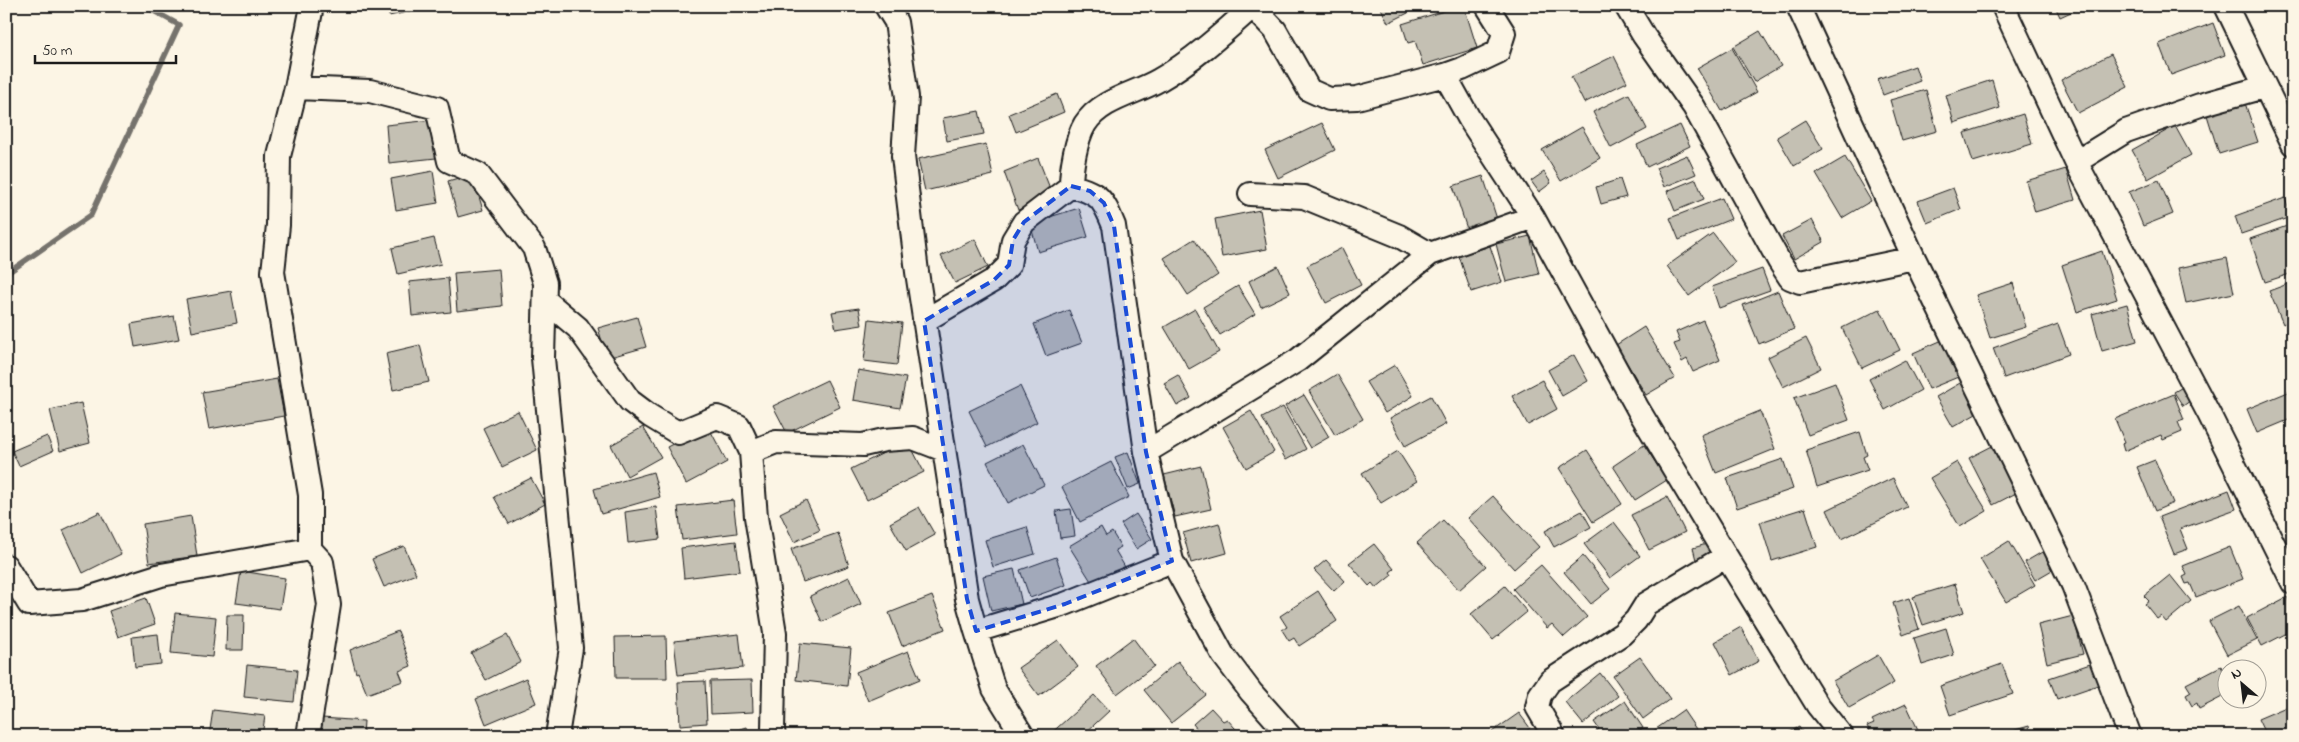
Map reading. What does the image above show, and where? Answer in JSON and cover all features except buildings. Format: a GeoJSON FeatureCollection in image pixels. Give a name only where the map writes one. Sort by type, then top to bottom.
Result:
{"type":"FeatureCollection","features":[{"type":"Feature","properties":{"kind":"street"},"geometry":{"type":"LineString","coordinates":[[308,736],[329,605],[322,562],[310,549],[310,495],[273,272],[278,225],[279,156],[296,88],[312,6]]}},
{"type":"Feature","properties":{"kind":"street"},"geometry":{"type":"LineString","coordinates":[[886,6],[896,22],[907,97],[903,156],[924,321],[967,599],[994,689],[1023,736]]}},
{"type":"Feature","properties":{"kind":"street"},"geometry":{"type":"LineString","coordinates":[[1071,186],[1071,167],[1085,124],[1100,108],[1159,80],[1196,56],[1252,6],[1275,30],[1309,90],[1329,99],[1357,98],[1445,75],[1462,70],[1498,52],[1504,33],[1487,6]]}},
{"type":"Feature","properties":{"kind":"street"},"geometry":{"type":"LineString","coordinates":[[1626,6],[1644,36],[1694,107],[1778,261],[1790,278],[1800,282],[1914,258]]}},
{"type":"Feature","properties":{"kind":"street"},"geometry":{"type":"LineString","coordinates":[[1798,6],[1914,258],[2073,585],[2130,736]]}},
{"type":"Feature","properties":{"kind":"street"},"geometry":{"type":"LineString","coordinates":[[2003,6],[2076,162],[2209,414],[2293,584]]}},
{"type":"Feature","properties":{"kind":"street"},"geometry":{"type":"LineString","coordinates":[[2226,6],[2293,144]]}},
{"type":"Feature","properties":{"kind":"street"},"geometry":{"type":"LineString","coordinates":[[1445,75],[1470,120],[1533,217],[1638,409],[1726,556],[1818,706],[1842,736]]}},
{"type":"Feature","properties":{"kind":"street"},"geometry":{"type":"LineString","coordinates":[[2076,162],[2126,131],[2200,105],[2264,87]]}},
{"type":"Feature","properties":{"kind":"street"},"geometry":{"type":"LineString","coordinates":[[296,88],[370,91],[436,108],[449,161],[478,174],[534,248],[545,283],[543,358],[571,648],[557,736]]}},
{"type":"Feature","properties":{"kind":"street"},"geometry":{"type":"LineString","coordinates":[[924,321],[994,280],[1009,265],[1014,240],[1024,222],[1071,186]]}},
{"type":"Feature","properties":{"kind":"street"},"geometry":{"type":"LineString","coordinates":[[1071,186],[1090,191],[1104,203],[1114,226],[1146,452],[1172,561],[1223,654],[1252,692],[1290,736]]}},
{"type":"Feature","properties":{"kind":"street"},"geometry":{"type":"LineString","coordinates":[[1250,194],[1304,197],[1399,236],[1430,254]]}},
{"type":"Feature","properties":{"kind":"street"},"geometry":{"type":"LineString","coordinates":[[1146,452],[1298,360],[1430,254],[1533,217]]}},
{"type":"Feature","properties":{"kind":"street"},"geometry":{"type":"LineString","coordinates":[[544,300],[578,328],[630,401],[650,416],[678,433],[717,418],[740,426],[751,452],[756,517],[775,632],[774,736]]}},
{"type":"Feature","properties":{"kind":"street"},"geometry":{"type":"LineString","coordinates":[[751,452],[776,442],[863,444],[913,438],[944,450]]}},
{"type":"Feature","properties":{"kind":"street"},"geometry":{"type":"LineString","coordinates":[[6,566],[29,604],[82,600],[161,575],[310,549]]}},
{"type":"Feature","properties":{"kind":"street"},"geometry":{"type":"LineString","coordinates":[[1554,736],[1537,707],[1540,694],[1550,681],[1622,634],[1646,604],[1726,556]]}},
{"type":"Feature","properties":{"kind":"street"},"geometry":{"type":"LineString","coordinates":[[976,631],[1065,604],[1172,561]]}},
{"type":"Feature","properties":{"kind":"highlighted area"},"geometry":{"type":"Polygon","coordinates":[[[1071,186],[1090,191],[1104,203],[1114,226],[1146,452],[1172,561],[1065,604],[976,631],[967,599],[924,321],[994,280],[1009,265],[1013,240],[1024,222],[1071,186]]]}},
{"type":"Feature","properties":{"kind":"waterway"},"geometry":{"type":"LineString","coordinates":[[6,274],[91,215],[179,25],[145,6]]}}]}
